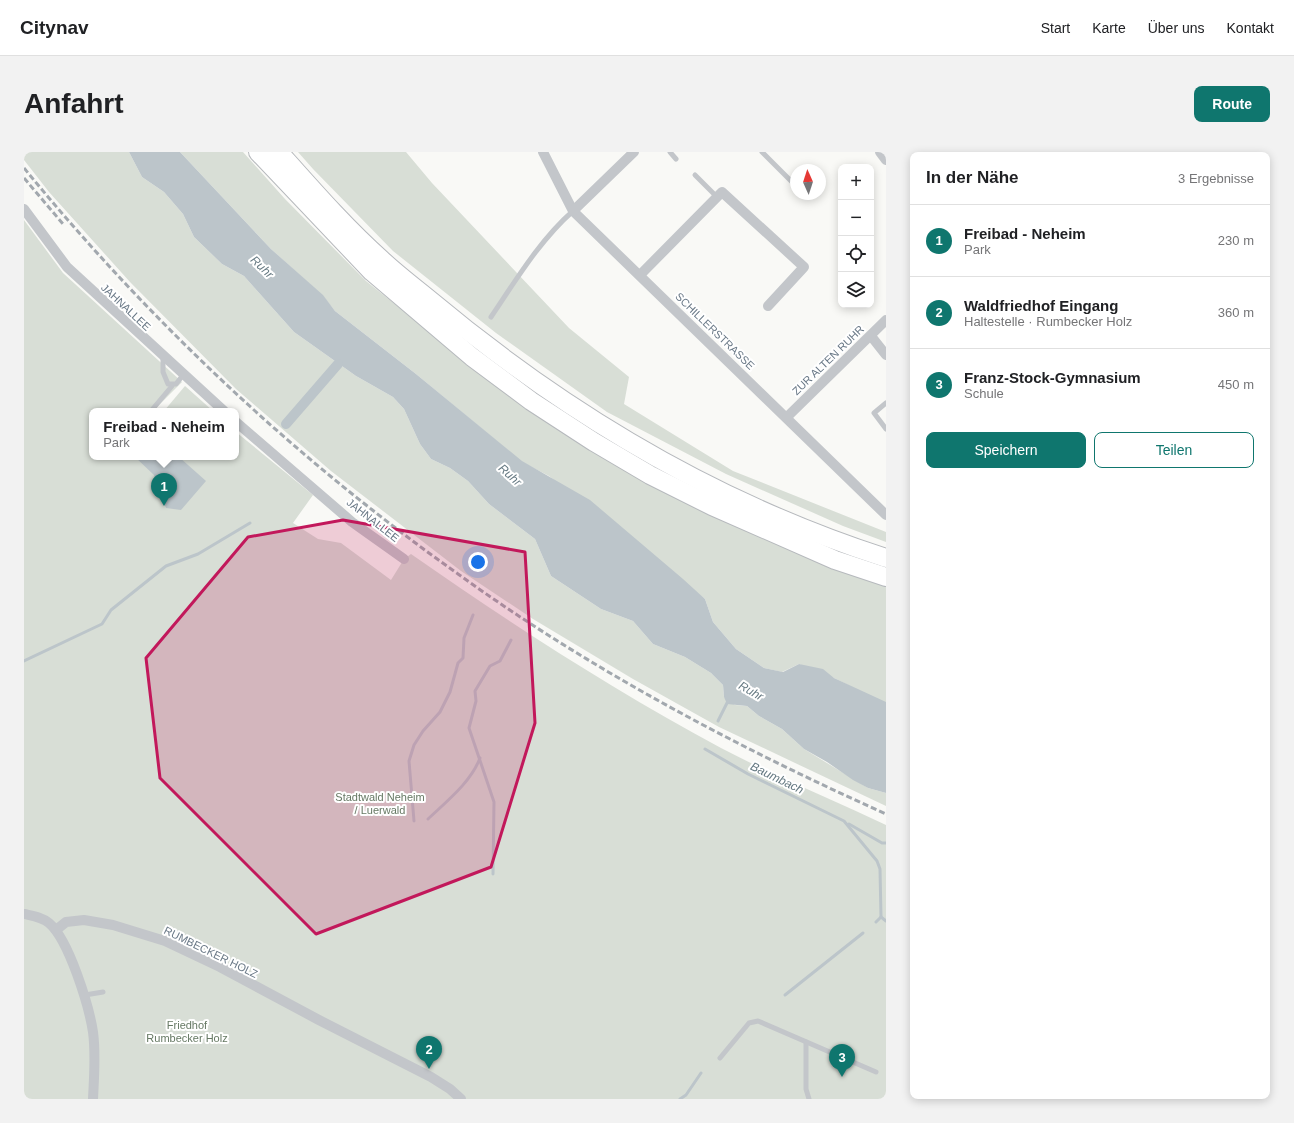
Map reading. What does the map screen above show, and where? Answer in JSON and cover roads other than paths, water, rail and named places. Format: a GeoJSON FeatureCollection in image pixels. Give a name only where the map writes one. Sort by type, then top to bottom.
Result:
{"type":"FeatureCollection","features":[{"type":"Feature","properties":{"kind":"highway"},"geometry":{"type":"LineString","coordinates":[[258,152],[372,272],[472,357],[531,401],[594,442],[650,475],[712,506],[835,560],[886,577]]}},
{"type":"Feature","properties":{"kind":"highway"},"geometry":{"type":"LineString","coordinates":[[279,152],[306,183],[381,260],[482,344],[570,406],[662,460],[726,493],[794,523],[886,558]]}},
{"type":"Feature","properties":{"kind":"street","name":"SCHILLERSTRASSE"},"geometry":{"type":"LineString","coordinates":[[543,152],[574,211],[787,417],[886,516]]}},
{"type":"Feature","properties":{"kind":"street"},"geometry":{"type":"LineString","coordinates":[[574,211],[634,152]]}},
{"type":"Feature","properties":{"kind":"street"},"geometry":{"type":"LineString","coordinates":[[880,152],[886,160]]}},
{"type":"Feature","properties":{"kind":"street"},"geometry":{"type":"LineString","coordinates":[[640,274],[722,192],[804,267],[768,306]]}},
{"type":"Feature","properties":{"kind":"street","name":"JAHNALLEE"},"geometry":{"type":"LineString","coordinates":[[24,209],[67,267],[162,356],[221,408]]}},
{"type":"Feature","properties":{"kind":"street","name":"ZUR ALTEN RUHR"},"geometry":{"type":"LineString","coordinates":[[787,417],[886,320]]}},
{"type":"Feature","properties":{"kind":"street"},"geometry":{"type":"LineString","coordinates":[[871,336],[886,355]]}},
{"type":"Feature","properties":{"kind":"street","name":"JAHNALLEE"},"geometry":{"type":"LineString","coordinates":[[239,425],[352,522],[404,559]]}},
{"type":"Feature","properties":{"kind":"street"},"geometry":{"type":"LineString","coordinates":[[24,914],[42,918],[56,930],[85,995],[93,1034],[93,1099]]}},
{"type":"Feature","properties":{"kind":"street","name":"RUMBECKER HOLZ"},"geometry":{"type":"LineString","coordinates":[[56,930],[66,922],[84,920],[113,925],[165,941],[220,967],[430,1077],[450,1089],[461,1099]]}},
{"type":"Feature","properties":{"kind":"lane"},"geometry":{"type":"LineString","coordinates":[[670,152],[676,159]]}},
{"type":"Feature","properties":{"kind":"lane"},"geometry":{"type":"LineString","coordinates":[[762,152],[790,180]]}},
{"type":"Feature","properties":{"kind":"lane"},"geometry":{"type":"LineString","coordinates":[[695,174],[717,197]]}},
{"type":"Feature","properties":{"kind":"lane"},"geometry":{"type":"LineString","coordinates":[[491,317],[532,258],[563,220],[574,211]]}},
{"type":"Feature","properties":{"kind":"lane"},"geometry":{"type":"LineString","coordinates":[[162,356],[164,380],[172,386]]}},
{"type":"Feature","properties":{"kind":"lane"},"geometry":{"type":"LineString","coordinates":[[154,408],[183,375]]}},
{"type":"Feature","properties":{"kind":"lane"},"geometry":{"type":"LineString","coordinates":[[886,403],[874,413],[886,429]]}},
{"type":"Feature","properties":{"kind":"lane"},"geometry":{"type":"LineString","coordinates":[[85,995],[103,992]]}},
{"type":"Feature","properties":{"kind":"lane"},"geometry":{"type":"LineString","coordinates":[[720,1058],[749,1023],[758,1022],[876,1072]]}},
{"type":"Feature","properties":{"kind":"lane"},"geometry":{"type":"LineString","coordinates":[[806,1042],[806,1089],[809,1099]]}},
{"type":"Feature","properties":{"kind":"water","name":"Ruhr"},"geometry":{"type":"Polygon","coordinates":[[[129,152],[180,152],[271,249],[323,295],[335,311],[416,374],[522,461],[590,500],[683,579],[705,599],[713,622],[736,649],[764,668],[783,672],[799,664],[823,669],[834,678],[886,702],[886,793],[868,788],[853,780],[827,762],[804,749],[782,729],[759,716],[747,706],[727,704],[724,697],[723,685],[711,673],[685,657],[653,644],[633,621],[601,609],[551,576],[535,539],[489,504],[468,481],[450,468],[431,459],[420,444],[404,409],[393,397],[356,376],[294,332],[244,276],[222,264],[194,237],[183,214],[164,192],[142,177],[129,152]]]}},
{"type":"Feature","properties":{"kind":"water"},"geometry":{"type":"Polygon","coordinates":[[[138,460],[182,460],[206,481],[181,510],[166,508],[154,475],[138,460]]]}},
{"type":"Feature","properties":{"kind":"waterway"},"geometry":{"type":"LineString","coordinates":[[286,424],[338,364]]}},
{"type":"Feature","properties":{"kind":"waterway"},"geometry":{"type":"LineString","coordinates":[[24,661],[102,624],[111,610],[166,566],[198,554],[250,523]]}},
{"type":"Feature","properties":{"kind":"waterway"},"geometry":{"type":"LineString","coordinates":[[414,821],[409,761],[414,745],[423,731],[440,712],[450,692],[458,663],[463,658],[464,638],[473,615]]}},
{"type":"Feature","properties":{"kind":"waterway"},"geometry":{"type":"LineString","coordinates":[[493,874],[494,802],[469,728],[476,701],[475,691],[490,666],[500,661],[511,640]]}},
{"type":"Feature","properties":{"kind":"waterway","name":"Baumbach"},"geometry":{"type":"LineString","coordinates":[[718,721],[728,701]]}},
{"type":"Feature","properties":{"kind":"waterway","name":"Baumbach"},"geometry":{"type":"LineString","coordinates":[[705,749],[748,774],[844,821],[877,861],[880,869],[881,917],[876,922]]}},
{"type":"Feature","properties":{"kind":"waterway"},"geometry":{"type":"LineString","coordinates":[[428,819],[465,783],[476,767],[480,758]]}},
{"type":"Feature","properties":{"kind":"waterway","name":"Baumbach"},"geometry":{"type":"LineString","coordinates":[[849,824],[882,843],[886,843]]}},
{"type":"Feature","properties":{"kind":"waterway"},"geometry":{"type":"LineString","coordinates":[[881,917],[886,921]]}},
{"type":"Feature","properties":{"kind":"waterway"},"geometry":{"type":"LineString","coordinates":[[785,995],[863,933]]}},
{"type":"Feature","properties":{"kind":"waterway"},"geometry":{"type":"LineString","coordinates":[[680,1099],[686,1095],[701,1073]]}},
{"type":"Feature","properties":{"kind":"railway"},"geometry":{"type":"LineString","coordinates":[[24,168],[72,225],[174,334],[283,436],[398,530],[508,609],[560,643],[666,705],[775,762],[886,814]]}},
{"type":"Feature","properties":{"kind":"railway"},"geometry":{"type":"LineString","coordinates":[[24,178],[63,224]]}},
{"type":"Feature","properties":{"kind":"place","name":"Freibad - Neheim"},"geometry":{"type":"Point","coordinates":[164,506]}},
{"type":"Feature","properties":{"kind":"place","name":"Waldfriedhof Eingang"},"geometry":{"type":"Point","coordinates":[429,1069]}},
{"type":"Feature","properties":{"kind":"place","name":"Franz-Stock-Gymnasium"},"geometry":{"type":"Point","coordinates":[842,1077]}},
{"type":"Feature","properties":{"kind":"park label","name":"Stadtwald Neheim / Luerwald"},"geometry":{"type":"Point","coordinates":[380,803]}},
{"type":"Feature","properties":{"kind":"park label","name":"Friedhof Rumbecker Holz"},"geometry":{"type":"Point","coordinates":[187,1031]}}]}
